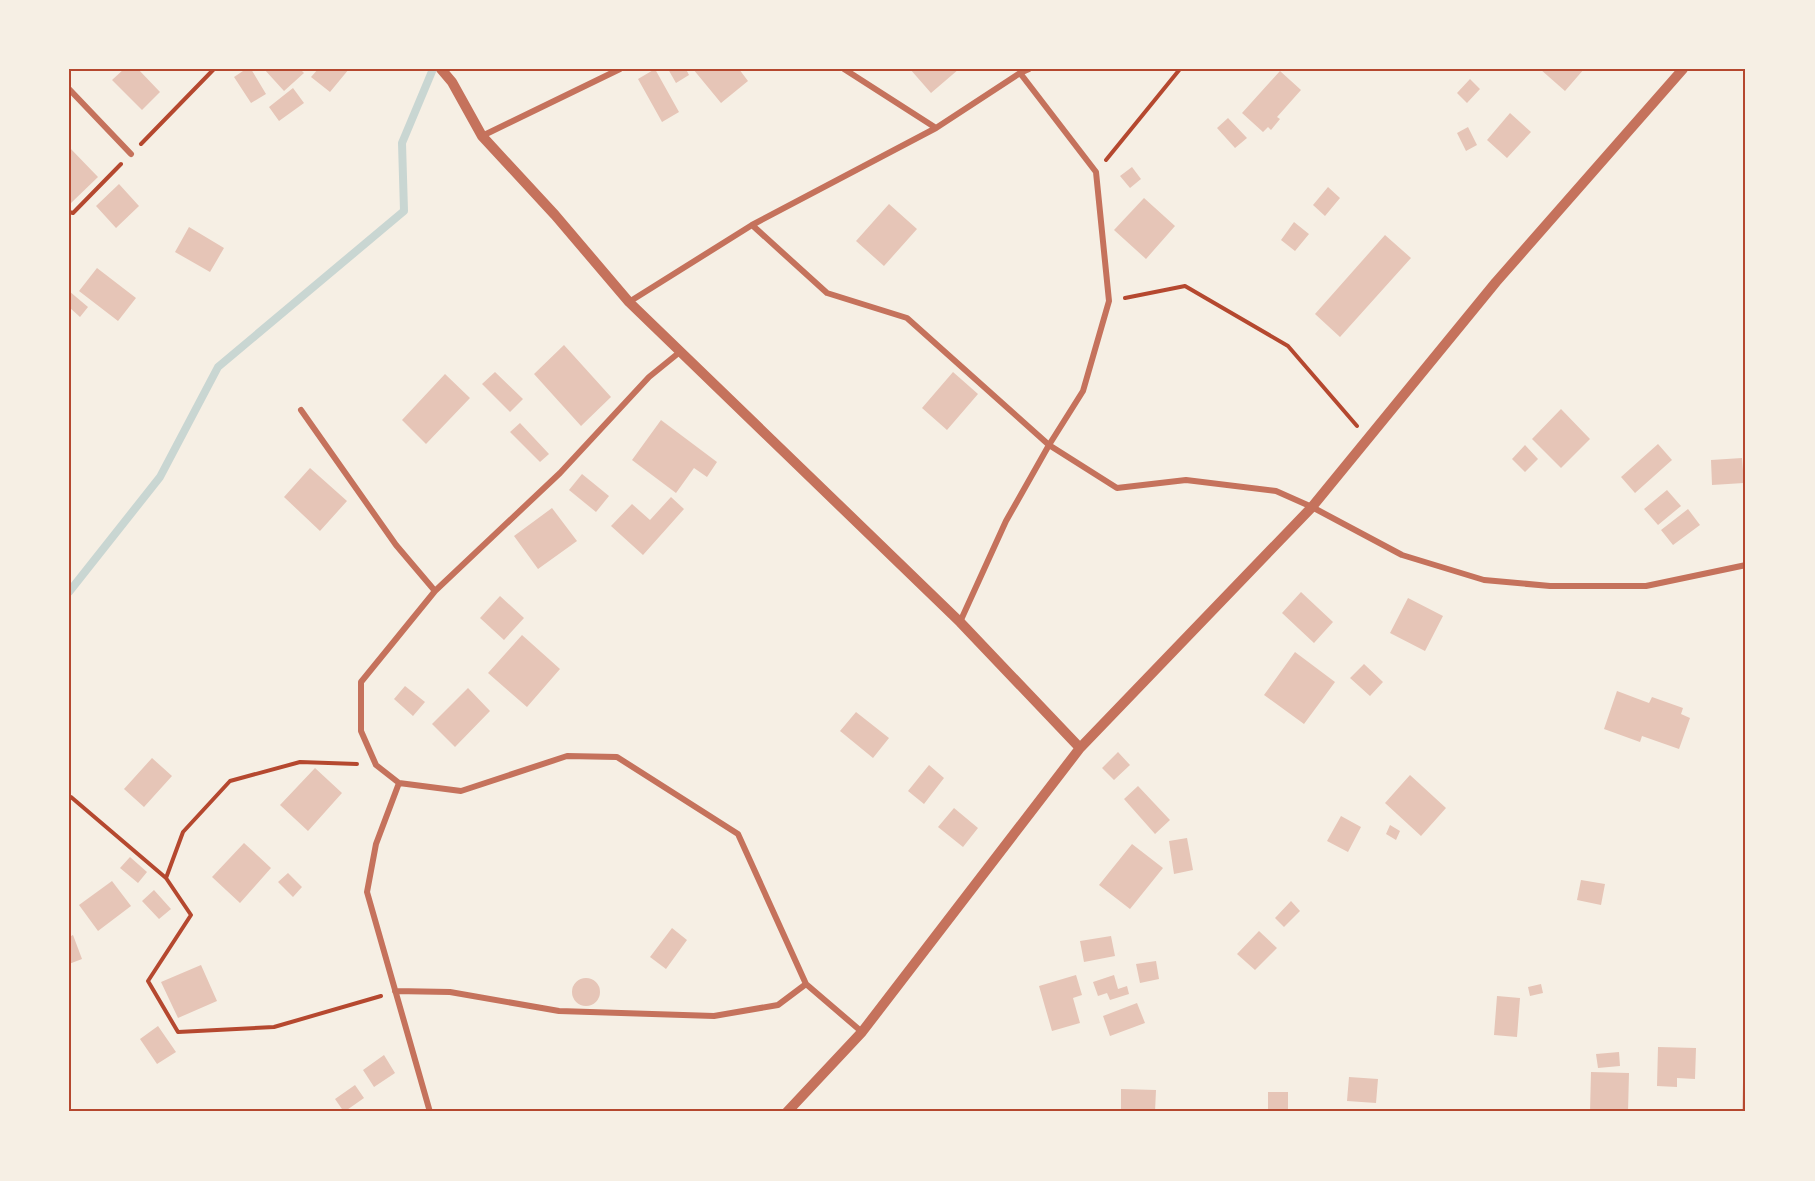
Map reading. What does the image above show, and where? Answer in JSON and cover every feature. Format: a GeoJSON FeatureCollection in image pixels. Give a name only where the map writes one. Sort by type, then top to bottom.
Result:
{"type":"FeatureCollection","features":[{"type":"Feature","properties":{"kind":"street"},"geometry":{"type":"LineString","coordinates":[[441,69],[452,82],[482,136],[555,215],[629,302],[960,622],[1080,748]]}},
{"type":"Feature","properties":{"kind":"street"},"geometry":{"type":"LineString","coordinates":[[482,136],[620,69]]}},
{"type":"Feature","properties":{"kind":"street"},"geometry":{"type":"LineString","coordinates":[[844,69],[936,128]]}},
{"type":"Feature","properties":{"kind":"street"},"geometry":{"type":"LineString","coordinates":[[629,302],[752,225],[936,128],[1029,69]]}},
{"type":"Feature","properties":{"kind":"street"},"geometry":{"type":"LineString","coordinates":[[787,1112],[862,1032],[1080,748],[1312,507],[1496,282],[1683,69]]}},
{"type":"Feature","properties":{"kind":"street"},"geometry":{"type":"LineString","coordinates":[[960,622],[1006,521],[1083,391],[1109,301],[1096,172],[1020,73]]}},
{"type":"Feature","properties":{"kind":"street"},"geometry":{"type":"LineString","coordinates":[[69,89],[131,154]]}},
{"type":"Feature","properties":{"kind":"street"},"geometry":{"type":"LineString","coordinates":[[752,225],[827,293],[907,318],[1049,445],[1117,488],[1186,480],[1276,491],[1312,507],[1402,555],[1484,580],[1550,586],[1646,586],[1746,565]]}},
{"type":"Feature","properties":{"kind":"street"},"geometry":{"type":"LineString","coordinates":[[681,351],[649,377],[560,473],[435,591],[361,682],[361,731],[376,765],[399,783],[461,792],[567,756],[617,757],[738,834],[806,984],[862,1032]]}},
{"type":"Feature","properties":{"kind":"street"},"geometry":{"type":"LineString","coordinates":[[301,410],[396,545],[435,591]]}},
{"type":"Feature","properties":{"kind":"street"},"geometry":{"type":"LineString","coordinates":[[399,783],[376,844],[367,892],[430,1112]]}},
{"type":"Feature","properties":{"kind":"street"},"geometry":{"type":"LineString","coordinates":[[395,991],[450,992],[559,1011],[714,1016],[778,1005],[806,984]]}},
{"type":"Feature","properties":{"kind":"path"},"geometry":{"type":"LineString","coordinates":[[1096,172],[1180,69]]}},
{"type":"Feature","properties":{"kind":"path"},"geometry":{"type":"LineString","coordinates":[[1109,301],[1185,286],[1288,346],[1367,438]]}},
{"type":"Feature","properties":{"kind":"path"},"geometry":{"type":"LineString","coordinates":[[166,878],[183,832],[230,781],[300,762],[376,765]]}},
{"type":"Feature","properties":{"kind":"path"},"geometry":{"type":"LineString","coordinates":[[69,799],[71,797],[166,878],[191,915],[148,981],[178,1032],[274,1028],[395,991]]}},
{"type":"Feature","properties":{"kind":"building"},"geometry":{"type":"Polygon","coordinates":[[[124,69],[138,69],[160,92],[142,110],[112,80],[124,69]]]}},
{"type":"Feature","properties":{"kind":"building"},"geometry":{"type":"Polygon","coordinates":[[[246,69],[251,69],[266,94],[251,103],[234,77],[246,69]]]}},
{"type":"Feature","properties":{"kind":"building"},"geometry":{"type":"Polygon","coordinates":[[[264,69],[300,69],[304,73],[284,91],[264,69]]]}},
{"type":"Feature","properties":{"kind":"building"},"geometry":{"type":"Polygon","coordinates":[[[318,69],[349,69],[330,92],[311,77],[318,69]]]}},
{"type":"Feature","properties":{"kind":"building"},"geometry":{"type":"Polygon","coordinates":[[[655,69],[679,112],[662,122],[638,79],[655,69]]]}},
{"type":"Feature","properties":{"kind":"building"},"geometry":{"type":"Polygon","coordinates":[[[668,69],[686,69],[689,75],[676,83],[668,69]]]}},
{"type":"Feature","properties":{"kind":"building"},"geometry":{"type":"Polygon","coordinates":[[[693,69],[739,69],[748,81],[721,103],[693,69]]]}},
{"type":"Feature","properties":{"kind":"building"},"geometry":{"type":"Polygon","coordinates":[[[910,69],[959,69],[931,93],[910,69]]]}},
{"type":"Feature","properties":{"kind":"building"},"geometry":{"type":"Polygon","coordinates":[[[1540,69],[1584,69],[1565,91],[1540,69]]]}},
{"type":"Feature","properties":{"kind":"building"},"geometry":{"type":"Polygon","coordinates":[[[1280,71],[1301,90],[1277,117],[1280,119],[1271,130],[1268,127],[1263,132],[1242,113],[1280,71]]]}},
{"type":"Feature","properties":{"kind":"building"},"geometry":{"type":"Polygon","coordinates":[[[1470,79],[1480,89],[1467,103],[1457,93],[1470,79]]]}},
{"type":"Feature","properties":{"kind":"building"},"geometry":{"type":"Polygon","coordinates":[[[293,88],[304,103],[279,121],[269,107],[293,88]]]}},
{"type":"Feature","properties":{"kind":"building"},"geometry":{"type":"Polygon","coordinates":[[[1510,113],[1531,132],[1507,158],[1487,140],[1510,113]]]}},
{"type":"Feature","properties":{"kind":"building"},"geometry":{"type":"Polygon","coordinates":[[[1228,118],[1247,138],[1235,148],[1217,128],[1228,118]]]}},
{"type":"Feature","properties":{"kind":"building"},"geometry":{"type":"Polygon","coordinates":[[[1468,127],[1477,145],[1466,151],[1457,133],[1468,127]]]}},
{"type":"Feature","properties":{"kind":"building"},"geometry":{"type":"Polygon","coordinates":[[[69,147],[98,177],[71,203],[69,201],[69,147]]]}},
{"type":"Feature","properties":{"kind":"building"},"geometry":{"type":"Polygon","coordinates":[[[1132,167],[1141,179],[1130,188],[1120,176],[1132,167]]]}},
{"type":"Feature","properties":{"kind":"building"},"geometry":{"type":"Polygon","coordinates":[[[119,184],[139,206],[116,228],[96,206],[119,184]]]}},
{"type":"Feature","properties":{"kind":"building"},"geometry":{"type":"Polygon","coordinates":[[[1328,187],[1340,198],[1325,216],[1313,205],[1328,187]]]}},
{"type":"Feature","properties":{"kind":"building"},"geometry":{"type":"Polygon","coordinates":[[[1144,198],[1175,226],[1146,259],[1114,230],[1144,198]]]}},
{"type":"Feature","properties":{"kind":"building"},"geometry":{"type":"Polygon","coordinates":[[[889,204],[917,229],[884,266],[856,241],[889,204]]]}},
{"type":"Feature","properties":{"kind":"building"},"geometry":{"type":"Polygon","coordinates":[[[1294,222],[1309,234],[1295,251],[1281,240],[1294,222]]]}},
{"type":"Feature","properties":{"kind":"building"},"geometry":{"type":"Polygon","coordinates":[[[189,227],[224,248],[210,272],[175,252],[189,227]]]}},
{"type":"Feature","properties":{"kind":"building"},"geometry":{"type":"Polygon","coordinates":[[[1385,235],[1411,258],[1340,337],[1315,314],[1385,235]]]}},
{"type":"Feature","properties":{"kind":"building"},"geometry":{"type":"Polygon","coordinates":[[[97,268],[136,298],[118,321],[79,291],[97,268]]]}},
{"type":"Feature","properties":{"kind":"building"},"geometry":{"type":"Polygon","coordinates":[[[69,291],[88,307],[80,317],[69,307],[69,291]]]}},
{"type":"Feature","properties":{"kind":"building"},"geometry":{"type":"Polygon","coordinates":[[[564,345],[611,397],[581,426],[534,374],[564,345]]]}},
{"type":"Feature","properties":{"kind":"building"},"geometry":{"type":"Polygon","coordinates":[[[495,372],[523,399],[510,412],[482,384],[495,372]]]}},
{"type":"Feature","properties":{"kind":"building"},"geometry":{"type":"Polygon","coordinates":[[[953,372],[978,394],[947,430],[922,408],[953,372]]]}},
{"type":"Feature","properties":{"kind":"building"},"geometry":{"type":"Polygon","coordinates":[[[445,374],[470,398],[426,444],[402,420],[445,374]]]}},
{"type":"Feature","properties":{"kind":"building"},"geometry":{"type":"Polygon","coordinates":[[[1561,409],[1590,439],[1561,468],[1532,439],[1561,409]]]}},
{"type":"Feature","properties":{"kind":"building"},"geometry":{"type":"Polygon","coordinates":[[[661,420],[717,462],[707,477],[694,468],[676,493],[632,460],[661,420]]]}},
{"type":"Feature","properties":{"kind":"building"},"geometry":{"type":"Polygon","coordinates":[[[520,423],[549,454],[540,462],[510,432],[520,423]]]}},
{"type":"Feature","properties":{"kind":"building"},"geometry":{"type":"Polygon","coordinates":[[[1658,444],[1672,460],[1635,493],[1621,477],[1658,444]]]}},
{"type":"Feature","properties":{"kind":"building"},"geometry":{"type":"Polygon","coordinates":[[[1525,445],[1538,459],[1525,472],[1512,459],[1525,445]]]}},
{"type":"Feature","properties":{"kind":"building"},"geometry":{"type":"Polygon","coordinates":[[[1742,458],[1744,483],[1712,485],[1711,460],[1742,458]]]}},
{"type":"Feature","properties":{"kind":"building"},"geometry":{"type":"Polygon","coordinates":[[[310,468],[347,501],[320,531],[284,497],[310,468]]]}},
{"type":"Feature","properties":{"kind":"building"},"geometry":{"type":"Polygon","coordinates":[[[582,474],[609,496],[596,512],[569,490],[582,474]]]}},
{"type":"Feature","properties":{"kind":"building"},"geometry":{"type":"Polygon","coordinates":[[[1667,490],[1681,506],[1658,525],[1644,509],[1667,490]]]}},
{"type":"Feature","properties":{"kind":"building"},"geometry":{"type":"Polygon","coordinates":[[[671,497],[684,509],[643,555],[611,526],[632,504],[650,520],[671,497]]]}},
{"type":"Feature","properties":{"kind":"building"},"geometry":{"type":"Polygon","coordinates":[[[552,508],[577,541],[538,569],[514,536],[552,508]]]}},
{"type":"Feature","properties":{"kind":"building"},"geometry":{"type":"Polygon","coordinates":[[[1688,509],[1700,525],[1673,545],[1661,530],[1688,509]]]}},
{"type":"Feature","properties":{"kind":"building"},"geometry":{"type":"Polygon","coordinates":[[[1301,592],[1333,622],[1314,643],[1282,613],[1301,592]]]}},
{"type":"Feature","properties":{"kind":"building"},"geometry":{"type":"Polygon","coordinates":[[[500,596],[524,618],[504,640],[480,618],[500,596]]]}},
{"type":"Feature","properties":{"kind":"building"},"geometry":{"type":"Polygon","coordinates":[[[1408,598],[1443,616],[1425,651],[1390,633],[1408,598]]]}},
{"type":"Feature","properties":{"kind":"building"},"geometry":{"type":"Polygon","coordinates":[[[522,635],[560,669],[527,707],[488,673],[522,635]]]}},
{"type":"Feature","properties":{"kind":"building"},"geometry":{"type":"Polygon","coordinates":[[[1295,652],[1335,682],[1304,724],[1264,695],[1295,652]]]}},
{"type":"Feature","properties":{"kind":"building"},"geometry":{"type":"Polygon","coordinates":[[[1364,664],[1383,682],[1370,696],[1350,678],[1364,664]]]}},
{"type":"Feature","properties":{"kind":"building"},"geometry":{"type":"Polygon","coordinates":[[[405,686],[425,702],[413,716],[394,699],[405,686]]]}},
{"type":"Feature","properties":{"kind":"building"},"geometry":{"type":"Polygon","coordinates":[[[468,688],[490,711],[455,747],[432,724],[468,688]]]}},
{"type":"Feature","properties":{"kind":"building"},"geometry":{"type":"Polygon","coordinates":[[[1617,691],[1649,703],[1652,697],[1683,708],[1681,714],[1690,718],[1679,749],[1642,736],[1640,742],[1604,729],[1617,691]]]}},
{"type":"Feature","properties":{"kind":"building"},"geometry":{"type":"Polygon","coordinates":[[[856,712],[889,738],[873,758],[840,731],[856,712]]]}},
{"type":"Feature","properties":{"kind":"building"},"geometry":{"type":"Polygon","coordinates":[[[1118,752],[1130,765],[1114,780],[1102,768],[1118,752]]]}},
{"type":"Feature","properties":{"kind":"building"},"geometry":{"type":"Polygon","coordinates":[[[152,758],[172,776],[144,807],[124,789],[152,758]]]}},
{"type":"Feature","properties":{"kind":"building"},"geometry":{"type":"Polygon","coordinates":[[[929,765],[944,778],[924,804],[908,791],[929,765]]]}},
{"type":"Feature","properties":{"kind":"building"},"geometry":{"type":"Polygon","coordinates":[[[315,768],[342,793],[308,831],[280,805],[315,768]]]}},
{"type":"Feature","properties":{"kind":"building"},"geometry":{"type":"Polygon","coordinates":[[[1410,775],[1446,808],[1421,836],[1385,803],[1410,775]]]}},
{"type":"Feature","properties":{"kind":"building"},"geometry":{"type":"Polygon","coordinates":[[[1138,786],[1170,820],[1155,834],[1124,799],[1138,786]]]}},
{"type":"Feature","properties":{"kind":"building"},"geometry":{"type":"Polygon","coordinates":[[[954,808],[978,828],[963,847],[938,827],[954,808]]]}},
{"type":"Feature","properties":{"kind":"building"},"geometry":{"type":"Polygon","coordinates":[[[1341,816],[1361,827],[1348,852],[1327,841],[1341,816]]]}},
{"type":"Feature","properties":{"kind":"building"},"geometry":{"type":"Polygon","coordinates":[[[1390,825],[1400,831],[1396,840],[1386,834],[1390,825]]]}},
{"type":"Feature","properties":{"kind":"building"},"geometry":{"type":"Polygon","coordinates":[[[1187,838],[1193,870],[1174,874],[1169,841],[1187,838]]]}},
{"type":"Feature","properties":{"kind":"building"},"geometry":{"type":"Polygon","coordinates":[[[244,843],[271,868],[240,903],[212,877],[244,843]]]}},
{"type":"Feature","properties":{"kind":"building"},"geometry":{"type":"Polygon","coordinates":[[[1132,844],[1163,868],[1130,909],[1099,885],[1132,844]]]}},
{"type":"Feature","properties":{"kind":"building"},"geometry":{"type":"Polygon","coordinates":[[[130,857],[147,872],[138,883],[120,868],[130,857]]]}},
{"type":"Feature","properties":{"kind":"building"},"geometry":{"type":"Polygon","coordinates":[[[288,873],[302,887],[293,897],[278,882],[288,873]]]}},
{"type":"Feature","properties":{"kind":"building"},"geometry":{"type":"Polygon","coordinates":[[[1581,880],[1605,884],[1601,905],[1577,900],[1581,880]]]}},
{"type":"Feature","properties":{"kind":"building"},"geometry":{"type":"Polygon","coordinates":[[[112,881],[131,906],[98,931],[79,905],[112,881]]]}},
{"type":"Feature","properties":{"kind":"building"},"geometry":{"type":"Polygon","coordinates":[[[154,890],[171,909],[159,919],[142,901],[154,890]]]}},
{"type":"Feature","properties":{"kind":"building"},"geometry":{"type":"Polygon","coordinates":[[[1291,901],[1300,911],[1284,927],[1275,918],[1291,901]]]}},
{"type":"Feature","properties":{"kind":"building"},"geometry":{"type":"Polygon","coordinates":[[[672,928],[687,940],[666,969],[650,957],[672,928]]]}},
{"type":"Feature","properties":{"kind":"building"},"geometry":{"type":"Polygon","coordinates":[[[1259,931],[1277,948],[1255,970],[1237,954],[1259,931]]]}},
{"type":"Feature","properties":{"kind":"building"},"geometry":{"type":"Polygon","coordinates":[[[73,935],[82,959],[69,964],[69,937],[73,935]]]}},
{"type":"Feature","properties":{"kind":"building"},"geometry":{"type":"Polygon","coordinates":[[[1111,936],[1115,956],[1084,962],[1080,941],[1111,936]]]}},
{"type":"Feature","properties":{"kind":"building"},"geometry":{"type":"Polygon","coordinates":[[[1156,961],[1159,979],[1140,983],[1136,964],[1156,961]]]}},
{"type":"Feature","properties":{"kind":"building"},"geometry":{"type":"Polygon","coordinates":[[[201,965],[217,1001],[178,1018],[161,982],[201,965]]]}},
{"type":"Feature","properties":{"kind":"building"},"geometry":{"type":"Polygon","coordinates":[[[1076,975],[1082,995],[1073,998],[1080,1023],[1052,1031],[1039,986],[1076,975]]]}},
{"type":"Feature","properties":{"kind":"building"},"geometry":{"type":"Polygon","coordinates":[[[1114,975],[1118,989],[1127,986],[1129,994],[1110,1000],[1107,993],[1098,996],[1093,982],[1114,975]]]}},
{"type":"Feature","properties":{"kind":"building"},"geometry":{"type":"Polygon","coordinates":[[[586,978],[596,982],[600,992],[596,1002],[586,1006],[576,1002],[572,992],[576,982],[586,978]]]}},
{"type":"Feature","properties":{"kind":"building"},"geometry":{"type":"Polygon","coordinates":[[[1541,984],[1543,993],[1530,996],[1528,987],[1541,984]]]}},
{"type":"Feature","properties":{"kind":"building"},"geometry":{"type":"Polygon","coordinates":[[[1497,996],[1520,998],[1517,1037],[1494,1035],[1497,996]]]}},
{"type":"Feature","properties":{"kind":"building"},"geometry":{"type":"Polygon","coordinates":[[[1137,1003],[1145,1023],[1110,1036],[1103,1016],[1137,1003]]]}},
{"type":"Feature","properties":{"kind":"building"},"geometry":{"type":"Polygon","coordinates":[[[158,1026],[176,1052],[157,1064],[140,1039],[158,1026]]]}},
{"type":"Feature","properties":{"kind":"building"},"geometry":{"type":"Polygon","coordinates":[[[1658,1047],[1696,1048],[1695,1079],[1677,1078],[1677,1087],[1657,1086],[1658,1047]]]}},
{"type":"Feature","properties":{"kind":"building"},"geometry":{"type":"Polygon","coordinates":[[[1619,1052],[1620,1066],[1598,1068],[1596,1054],[1619,1052]]]}},
{"type":"Feature","properties":{"kind":"building"},"geometry":{"type":"Polygon","coordinates":[[[384,1055],[395,1073],[374,1087],[363,1070],[384,1055]]]}},
{"type":"Feature","properties":{"kind":"building"},"geometry":{"type":"Polygon","coordinates":[[[1591,1072],[1629,1073],[1628,1112],[1590,1112],[1591,1072]]]}},
{"type":"Feature","properties":{"kind":"building"},"geometry":{"type":"Polygon","coordinates":[[[1349,1077],[1378,1079],[1376,1103],[1347,1101],[1349,1077]]]}},
{"type":"Feature","properties":{"kind":"building"},"geometry":{"type":"Polygon","coordinates":[[[1743,1082],[1746,1082],[1746,1112],[1742,1112],[1743,1082]]]}},
{"type":"Feature","properties":{"kind":"building"},"geometry":{"type":"Polygon","coordinates":[[[355,1085],[364,1098],[344,1112],[335,1099],[355,1085]]]}},
{"type":"Feature","properties":{"kind":"building"},"geometry":{"type":"Polygon","coordinates":[[[1121,1089],[1156,1090],[1155,1112],[1121,1112],[1121,1089]]]}},
{"type":"Feature","properties":{"kind":"building"},"geometry":{"type":"Polygon","coordinates":[[[1268,1092],[1288,1092],[1288,1112],[1268,1112],[1268,1092]]]}},
{"type":"Feature","properties":{"kind":"waterway"},"geometry":{"type":"LineString","coordinates":[[69,592],[160,477],[218,367],[404,211],[402,143],[433,69]]}}]}
